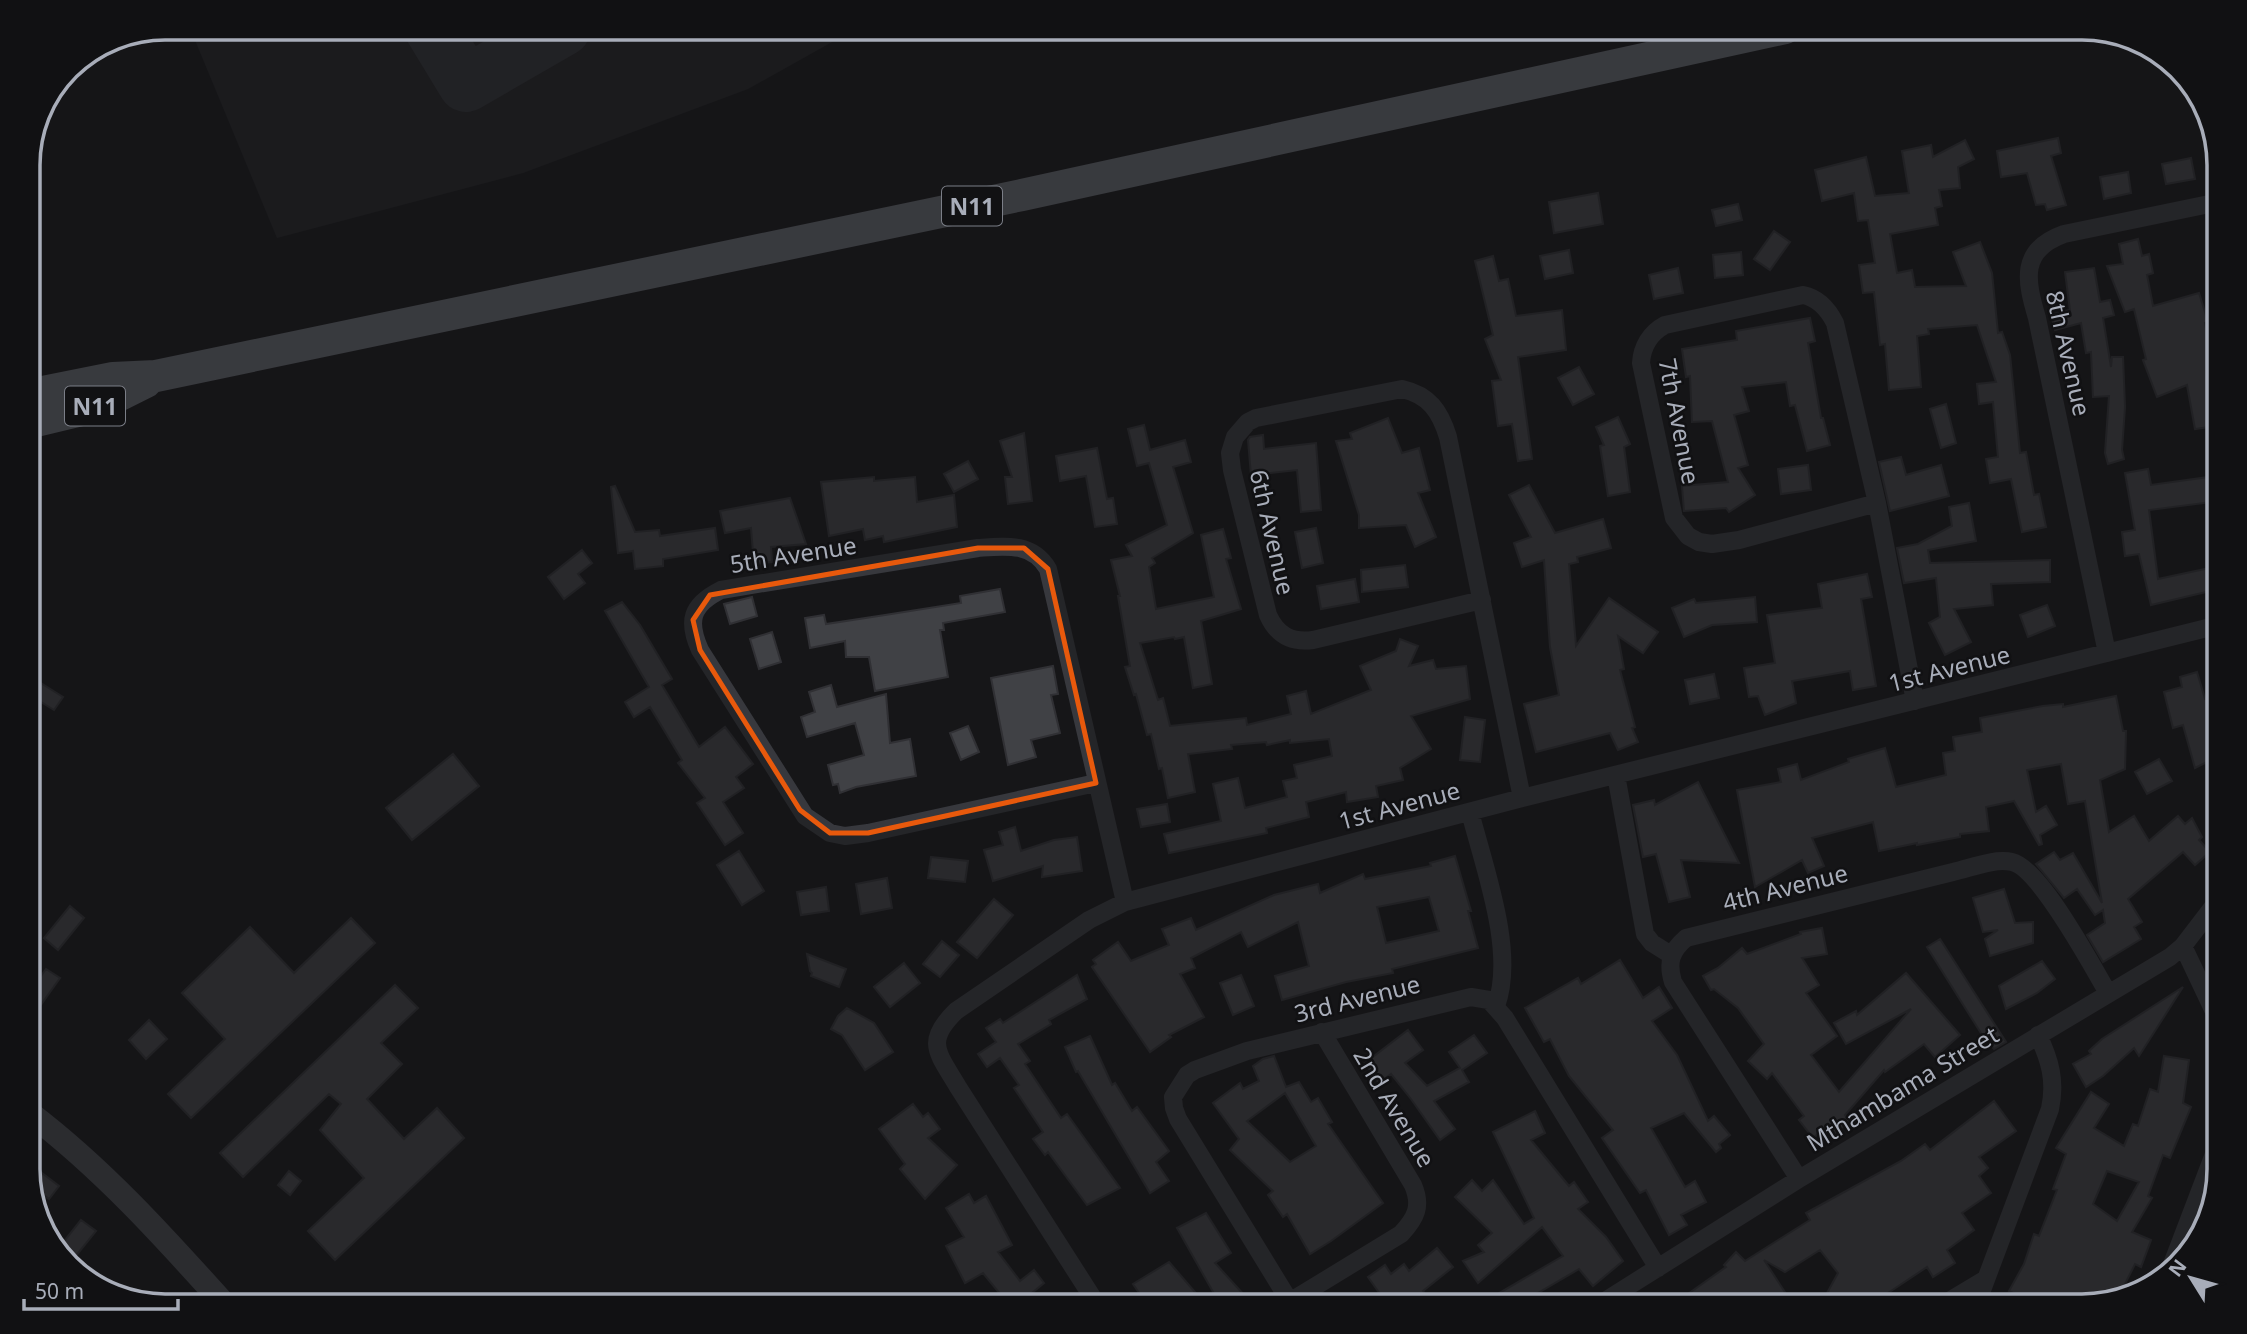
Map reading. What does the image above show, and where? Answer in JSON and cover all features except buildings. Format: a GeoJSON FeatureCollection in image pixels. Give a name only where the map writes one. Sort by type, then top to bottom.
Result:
{"type":"FeatureCollection","features":[{"type":"Feature","properties":{"kind":"highway","name":"N11"},"geometry":{"type":"LineString","coordinates":[[41,392],[113,378],[156,376],[995,201],[1730,40]]}},
{"type":"Feature","properties":{"kind":"highway","name":"N11"},"geometry":{"type":"LineString","coordinates":[[41,421],[108,401],[156,376]]}},
{"type":"Feature","properties":{"kind":"street","name":"8th Avenue"},"geometry":{"type":"LineString","coordinates":[[2107,653],[2037,318],[2028,287],[2029,266],[2034,254],[2050,238],[2206,210]]}},
{"type":"Feature","properties":{"kind":"street","name":"7th Avenue"},"geometry":{"type":"LineString","coordinates":[[1877,503],[1739,540],[1712,544],[1699,542],[1688,536],[1674,519],[1641,363],[1642,352],[1650,338],[1657,329],[1665,325],[1780,298],[1811,296],[1830,313],[1835,323],[1877,503],[1915,702]]}},
{"type":"Feature","properties":{"kind":"street","name":"6th Avenue"},"geometry":{"type":"LineString","coordinates":[[1482,600],[1313,640],[1297,642],[1287,638],[1279,632],[1268,615],[1232,470],[1230,453],[1235,438],[1248,422],[1271,414],[1402,389],[1416,392],[1426,398],[1442,417],[1448,437],[1482,600],[1522,798]]}},
{"type":"Feature","properties":{"kind":"street","name":"5th Avenue"},"geometry":{"type":"LineString","coordinates":[[1096,783],[868,833],[845,836],[830,833],[800,810],[700,650],[692,632],[696,609],[710,595],[721,590],[978,548],[1010,546],[1024,548],[1036,554],[1048,569],[1125,902]]}},
{"type":"Feature","properties":{"kind":"street","name":"1st Avenue"},"geometry":{"type":"LineString","coordinates":[[1090,1294],[943,1060],[937,1037],[939,1029],[956,1010],[1089,920],[1125,902],[1522,798],[2206,628]]}},
{"type":"Feature","properties":{"kind":"street"},"geometry":{"type":"LineString","coordinates":[[1616,775],[1645,934],[1652,943],[1671,955],[1669,965],[1673,982],[1799,1179]]}},
{"type":"Feature","properties":{"kind":"street"},"geometry":{"type":"LineString","coordinates":[[1470,812],[1501,933],[1503,974],[1496,1006],[1658,1268]]}},
{"type":"Feature","properties":{"kind":"street","name":"4th Avenue"},"geometry":{"type":"LineString","coordinates":[[1671,955],[1686,939],[1701,933],[1953,872],[2010,862],[2026,869],[2036,880],[2075,936],[2108,993]]}},
{"type":"Feature","properties":{"kind":"street","name":"Mthambama Street"},"geometry":{"type":"LineString","coordinates":[[1616,1294],[1799,1179],[2162,962],[2183,946],[2207,915]]}},
{"type":"Feature","properties":{"kind":"street"},"geometry":{"type":"LineString","coordinates":[[2183,946],[2207,996]]}},
{"type":"Feature","properties":{"kind":"street","name":"3rd Avenue"},"geometry":{"type":"LineString","coordinates":[[1281,1294],[1178,1119],[1173,1097],[1187,1075],[1248,1051],[1471,997],[1483,997],[1496,1006]]}},
{"type":"Feature","properties":{"kind":"street","name":"2nd Avenue"},"geometry":{"type":"LineString","coordinates":[[1303,1294],[1401,1234],[1412,1222],[1418,1208],[1418,1198],[1413,1185],[1322,1032]]}},
{"type":"Feature","properties":{"kind":"street"},"geometry":{"type":"LineString","coordinates":[[1980,1294],[2050,1109],[2054,1079],[2048,1055],[2038,1035]]}},
{"type":"Feature","properties":{"kind":"street"},"geometry":{"type":"LineString","coordinates":[[41,1129],[95,1168],[215,1294]]}},
{"type":"Feature","properties":{"kind":"street"},"geometry":{"type":"LineString","coordinates":[[2180,1243],[2207,1173]]}},
{"type":"Feature","properties":{"kind":"street"},"geometry":{"type":"LineString","coordinates":[[1961,1294],[1986,1279]]}},
{"type":"Feature","properties":{"kind":"highlighted area"},"geometry":{"type":"Polygon","coordinates":[[[978,548],[1024,548],[1048,569],[1096,783],[868,833],[830,833],[800,810],[700,650],[693,620],[710,595],[978,548]]]}},
{"type":"Feature","properties":{"kind":"shaded area"},"geometry":{"type":"Polygon","coordinates":[[[195,40],[836,40],[748,89],[523,173],[277,238],[195,40]]]}},
{"type":"Feature","properties":{"kind":"taxiway"},"geometry":{"type":"LineString","coordinates":[[439,40],[466,84],[542,40]]}}]}
